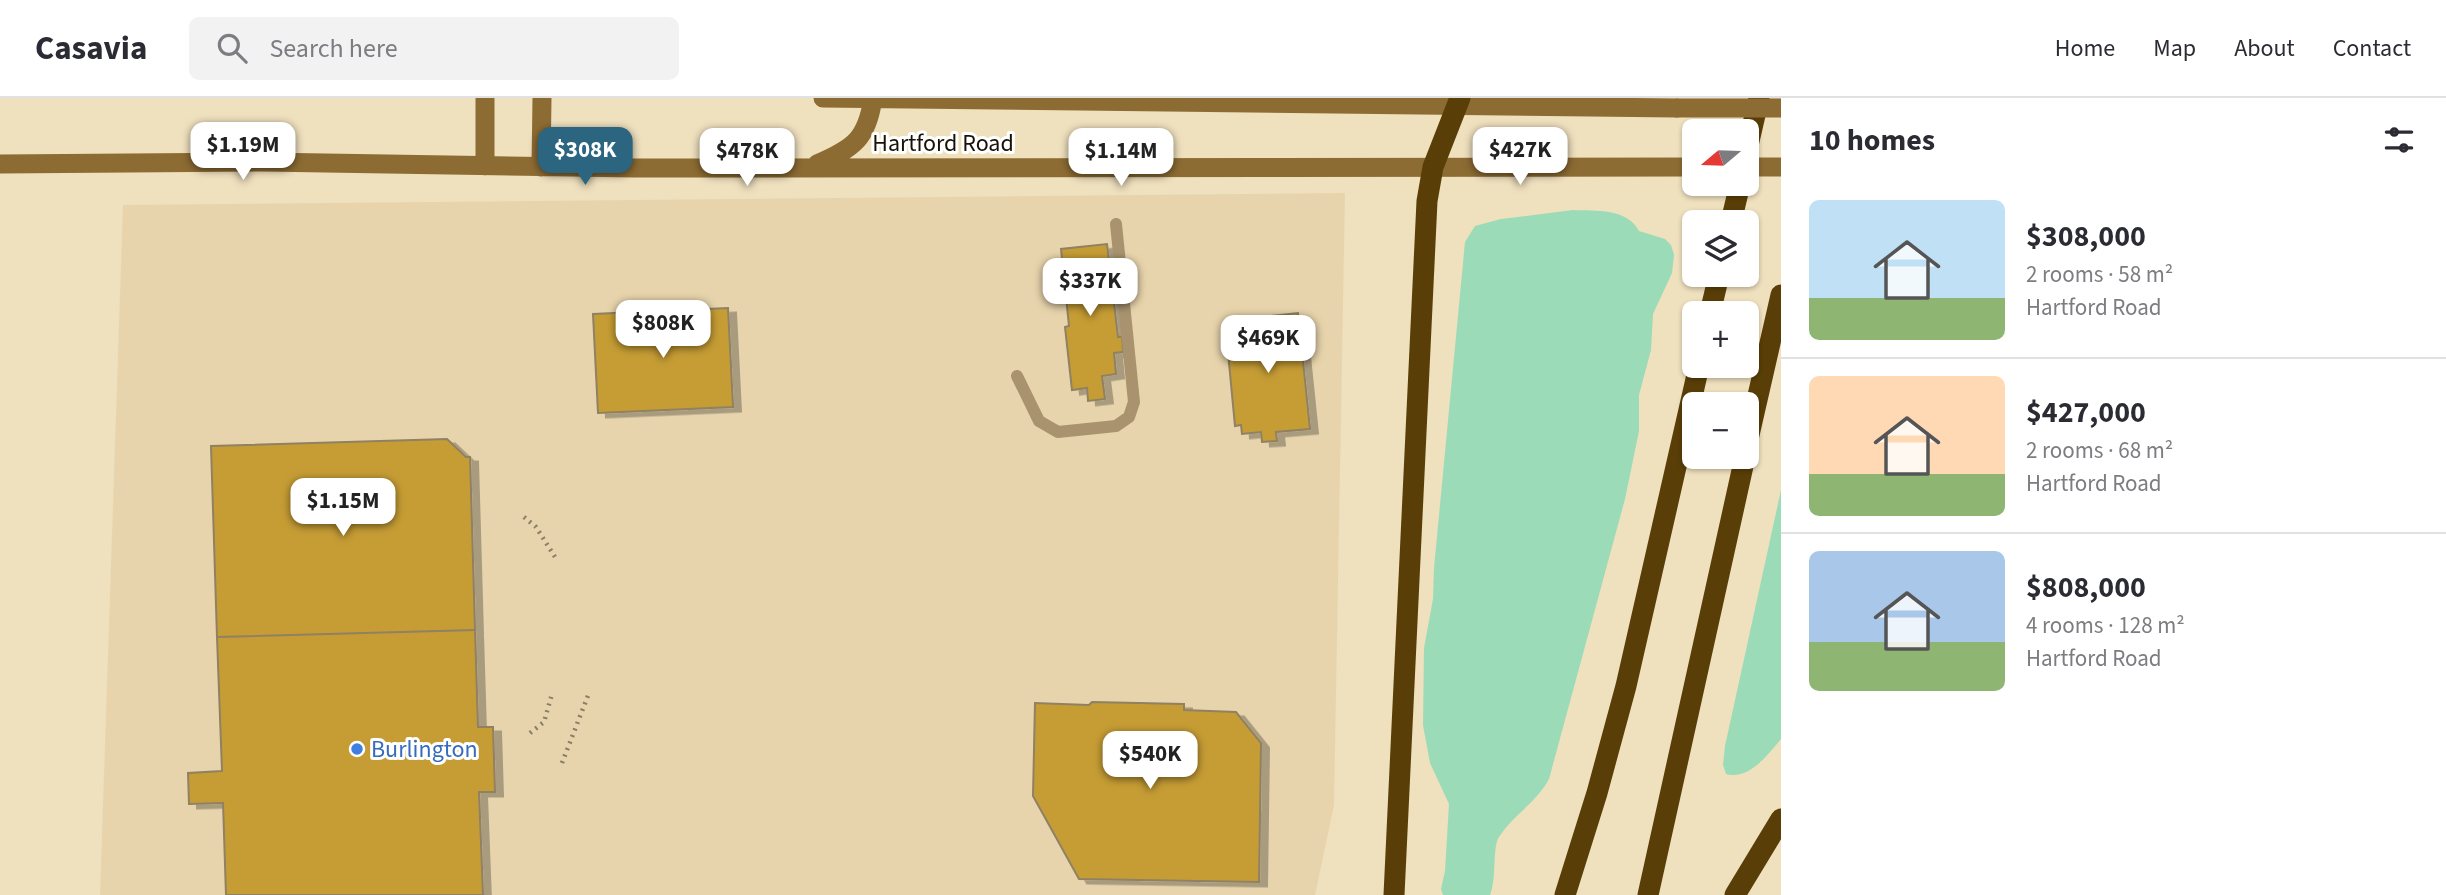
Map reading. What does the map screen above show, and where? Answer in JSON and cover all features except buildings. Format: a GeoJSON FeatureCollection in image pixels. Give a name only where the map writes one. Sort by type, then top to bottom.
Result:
{"type":"FeatureCollection","features":[{"type":"Feature","properties":{"kind":"highway"},"geometry":{"type":"LineString","coordinates":[[1754,119],[1759,98]]}},
{"type":"Feature","properties":{"kind":"highway"},"geometry":{"type":"LineString","coordinates":[[1394,895],[1427,201],[1433,167],[1458,102]]}},
{"type":"Feature","properties":{"kind":"highway"},"geometry":{"type":"LineString","coordinates":[[1759,392],[1781,295]]}},
{"type":"Feature","properties":{"kind":"highway"},"geometry":{"type":"LineString","coordinates":[[1565,895],[1597,793],[1626,686],[1696,378]]}},
{"type":"Feature","properties":{"kind":"highway"},"geometry":{"type":"LineString","coordinates":[[1648,895],[1742,469]]}},
{"type":"Feature","properties":{"kind":"highway"},"geometry":{"type":"LineString","coordinates":[[1735,895],[1781,819]]}},
{"type":"Feature","properties":{"kind":"main road"},"geometry":{"type":"LineString","coordinates":[[485,98],[485,166]]}},
{"type":"Feature","properties":{"kind":"main road"},"geometry":{"type":"LineString","coordinates":[[541,167],[542,98]]}},
{"type":"Feature","properties":{"kind":"main road","name":"Hartford Road"},"geometry":{"type":"LineString","coordinates":[[822,98],[1458,102],[1781,108]]}},
{"type":"Feature","properties":{"kind":"main road"},"geometry":{"type":"LineString","coordinates":[[809,168],[844,150],[861,136],[870,120],[873,98]]}},
{"type":"Feature","properties":{"kind":"main road","name":"Hartford Road"},"geometry":{"type":"LineString","coordinates":[[0,164],[264,162],[809,168],[1682,167]]}},
{"type":"Feature","properties":{"kind":"main road"},"geometry":{"type":"LineString","coordinates":[[1759,167],[1781,167]]}},
{"type":"Feature","properties":{"kind":"lane"},"geometry":{"type":"LineString","coordinates":[[1017,376],[1039,421],[1058,432],[1116,426],[1129,417],[1134,402],[1116,224]]}},
{"type":"Feature","properties":{"kind":"path"},"geometry":{"type":"LineString","coordinates":[[524,517],[536,527],[555,557]]}},
{"type":"Feature","properties":{"kind":"path"},"geometry":{"type":"LineString","coordinates":[[562,763],[590,692]]}},
{"type":"Feature","properties":{"kind":"path"},"geometry":{"type":"LineString","coordinates":[[530,733],[544,722],[552,694]]}},
{"type":"Feature","properties":{"kind":"shaded area"},"geometry":{"type":"Polygon","coordinates":[[[1345,193],[1334,805],[1315,895],[100,895],[123,205],[1345,193]]]}},
{"type":"Feature","properties":{"kind":"green space"},"geometry":{"type":"Polygon","coordinates":[[[1573,210],[1610,212],[1627,218],[1639,231],[1665,239],[1671,245],[1674,255],[1672,273],[1653,314],[1651,350],[1639,395],[1639,431],[1625,499],[1549,779],[1538,795],[1499,837],[1490,895],[1443,895],[1441,889],[1445,871],[1449,804],[1430,763],[1423,725],[1424,648],[1433,599],[1465,242],[1475,226],[1501,219],[1573,210]]]}},
{"type":"Feature","properties":{"kind":"green space"},"geometry":{"type":"Polygon","coordinates":[[[1781,490],[1781,739],[1764,759],[1750,770],[1735,775],[1726,774],[1723,765],[1725,746],[1781,490]]]}},
{"type":"Feature","properties":{"kind":"place","name":"Burlington"},"geometry":{"type":"Point","coordinates":[357,749]}}]}
